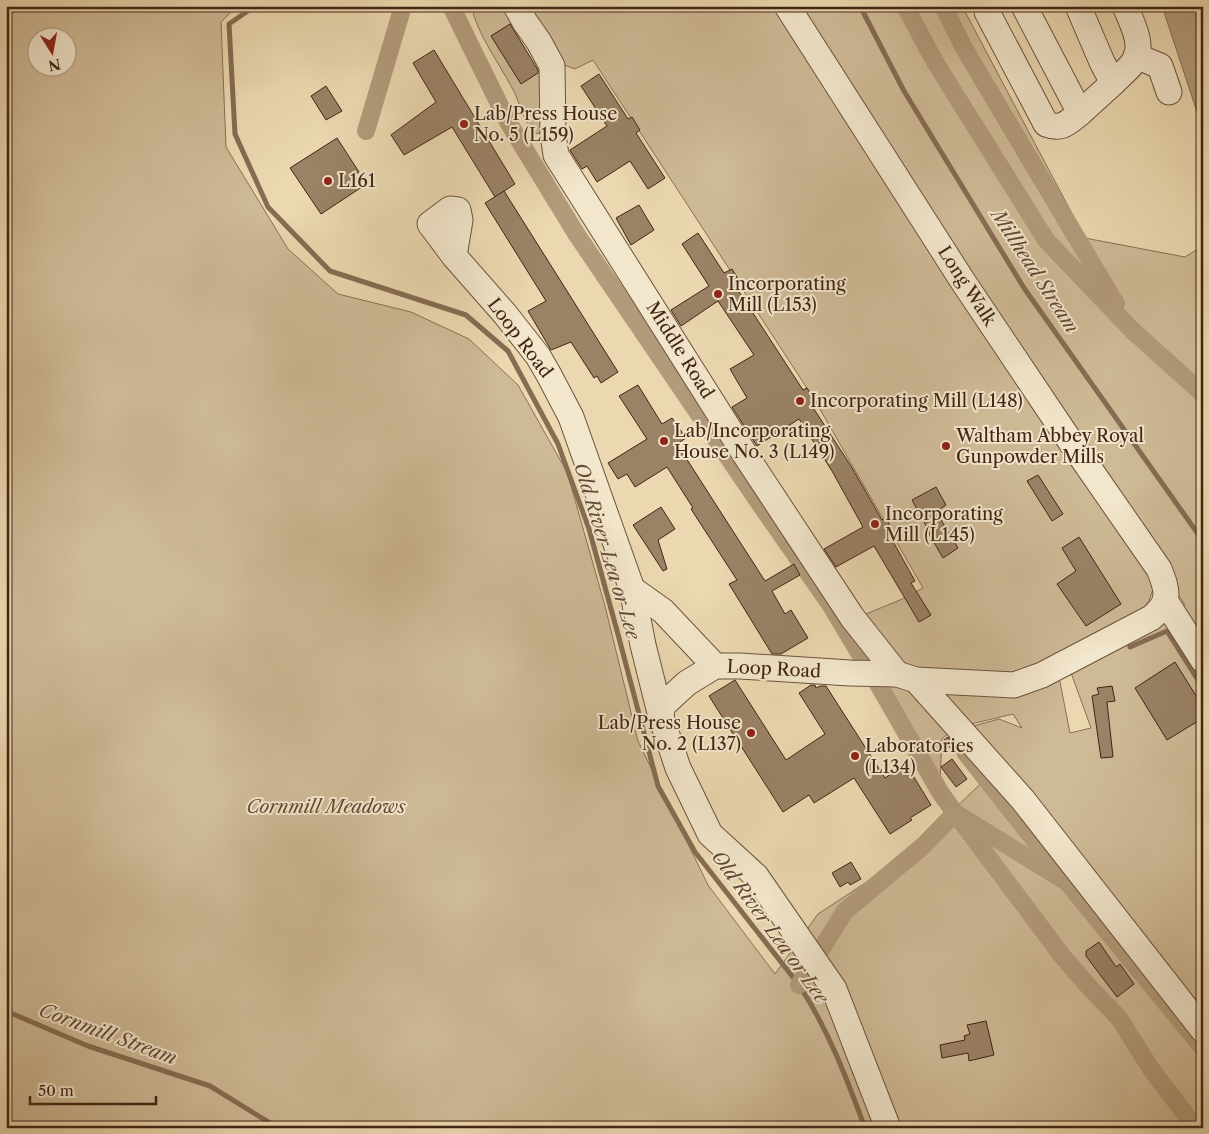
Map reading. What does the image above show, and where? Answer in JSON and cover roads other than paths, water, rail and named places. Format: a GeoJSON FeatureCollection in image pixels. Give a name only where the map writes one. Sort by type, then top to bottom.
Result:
{"type":"FeatureCollection","features":[{"type":"Feature","properties":{"kind":"street","name":"Middle Road"},"geometry":{"type":"LineString","coordinates":[[516,6],[552,66],[553,135],[556,155],[751,464],[852,617],[899,676],[1023,800],[1203,1030]]}},
{"type":"Feature","properties":{"kind":"street","name":"Long Walk"},"geometry":{"type":"LineString","coordinates":[[787,6],[962,280],[1159,569],[1164,581],[1166,602]]}},
{"type":"Feature","properties":{"kind":"street"},"geometry":{"type":"LineString","coordinates":[[1024,6],[1080,113]]}},
{"type":"Feature","properties":{"kind":"street"},"geometry":{"type":"LineString","coordinates":[[1078,6],[1113,83]]}},
{"type":"Feature","properties":{"kind":"street"},"geometry":{"type":"LineString","coordinates":[[990,8],[1046,124],[1056,128],[1064,126],[1080,113],[1134,61],[1138,52],[1136,36],[1126,6]]}},
{"type":"Feature","properties":{"kind":"street"},"geometry":{"type":"LineString","coordinates":[[1136,56],[1160,66],[1169,92]]}},
{"type":"Feature","properties":{"kind":"street","name":"Loop Road"},"geometry":{"type":"LineString","coordinates":[[454,256],[505,314],[538,356],[549,375],[571,417],[632,589],[663,611],[714,666],[740,666],[1014,684],[1042,675],[1151,618],[1166,602]]}},
{"type":"Feature","properties":{"kind":"street"},"geometry":{"type":"LineString","coordinates":[[632,589],[661,717],[678,768],[710,834],[756,876],[834,989],[888,1128]]}},
{"type":"Feature","properties":{"kind":"street"},"geometry":{"type":"LineString","coordinates":[[1166,602],[1203,660]]}},
{"type":"Feature","properties":{"kind":"street"},"geometry":{"type":"LineString","coordinates":[[661,717],[662,706],[687,683],[714,666]]}},
{"type":"Feature","properties":{"kind":"waterway","name":"Old River Lea or Lee"},"geometry":{"type":"LineString","coordinates":[[255,6],[229,24],[235,134],[268,207],[330,271],[466,315],[508,351],[558,444],[589,529],[658,786],[695,852],[799,985],[819,1019],[836,1055],[865,1128]]}},
{"type":"Feature","properties":{"kind":"waterway"},"geometry":{"type":"LineString","coordinates":[[366,131],[403,6]]}},
{"type":"Feature","properties":{"kind":"waterway"},"geometry":{"type":"LineString","coordinates":[[451,6],[508,122],[577,235],[830,604],[940,792],[955,813],[1067,882],[1203,1048]]}},
{"type":"Feature","properties":{"kind":"waterway","name":"Millhead Stream"},"geometry":{"type":"LineString","coordinates":[[860,6],[904,91],[1024,288],[1203,541]]}},
{"type":"Feature","properties":{"kind":"waterway"},"geometry":{"type":"LineString","coordinates":[[905,6],[935,62],[1046,240],[1132,330],[1203,394]]}},
{"type":"Feature","properties":{"kind":"waterway"},"geometry":{"type":"LineString","coordinates":[[943,6],[965,50],[1116,304]]}},
{"type":"Feature","properties":{"kind":"waterway"},"geometry":{"type":"LineString","coordinates":[[1130,647],[1167,631],[1203,688]]}},
{"type":"Feature","properties":{"kind":"waterway"},"geometry":{"type":"LineString","coordinates":[[965,752],[1060,873]]}},
{"type":"Feature","properties":{"kind":"waterway"},"geometry":{"type":"LineString","coordinates":[[799,985],[845,911],[923,846],[955,813],[1063,957],[1119,1018],[1151,1069],[1196,1128]]}},
{"type":"Feature","properties":{"kind":"waterway","name":"Cornmill Stream"},"geometry":{"type":"LineString","coordinates":[[6,1011],[88,1046],[210,1086],[278,1128]]}},
{"type":"Feature","properties":{"kind":"place","name":"Lab/Press House No. 5 (L159)"},"geometry":{"type":"Point","coordinates":[464,124]}},
{"type":"Feature","properties":{"kind":"place","name":"L161"},"geometry":{"type":"Point","coordinates":[328,181]}},
{"type":"Feature","properties":{"kind":"place","name":"Incorporating Mill (L153)"},"geometry":{"type":"Point","coordinates":[718,294]}},
{"type":"Feature","properties":{"kind":"place","name":"Incorporating Mill (L148)"},"geometry":{"type":"Point","coordinates":[800,401]}},
{"type":"Feature","properties":{"kind":"place","name":"Lab/Incorporating House No. 3 (L149)"},"geometry":{"type":"Point","coordinates":[664,441]}},
{"type":"Feature","properties":{"kind":"place","name":"Waltham Abbey Royal Gunpowder Mills"},"geometry":{"type":"Point","coordinates":[946,446]}},
{"type":"Feature","properties":{"kind":"place","name":"Incorporating Mill (L145)"},"geometry":{"type":"Point","coordinates":[875,524]}},
{"type":"Feature","properties":{"kind":"place","name":"Lab/Press House No. 2 (L137)"},"geometry":{"type":"Point","coordinates":[751,733]}},
{"type":"Feature","properties":{"kind":"place","name":"Laboratories (L134)"},"geometry":{"type":"Point","coordinates":[855,756]}},
{"type":"Feature","properties":{"kind":"park label","name":"Cornmill Meadows"},"geometry":{"type":"Point","coordinates":[326,807]}}]}
